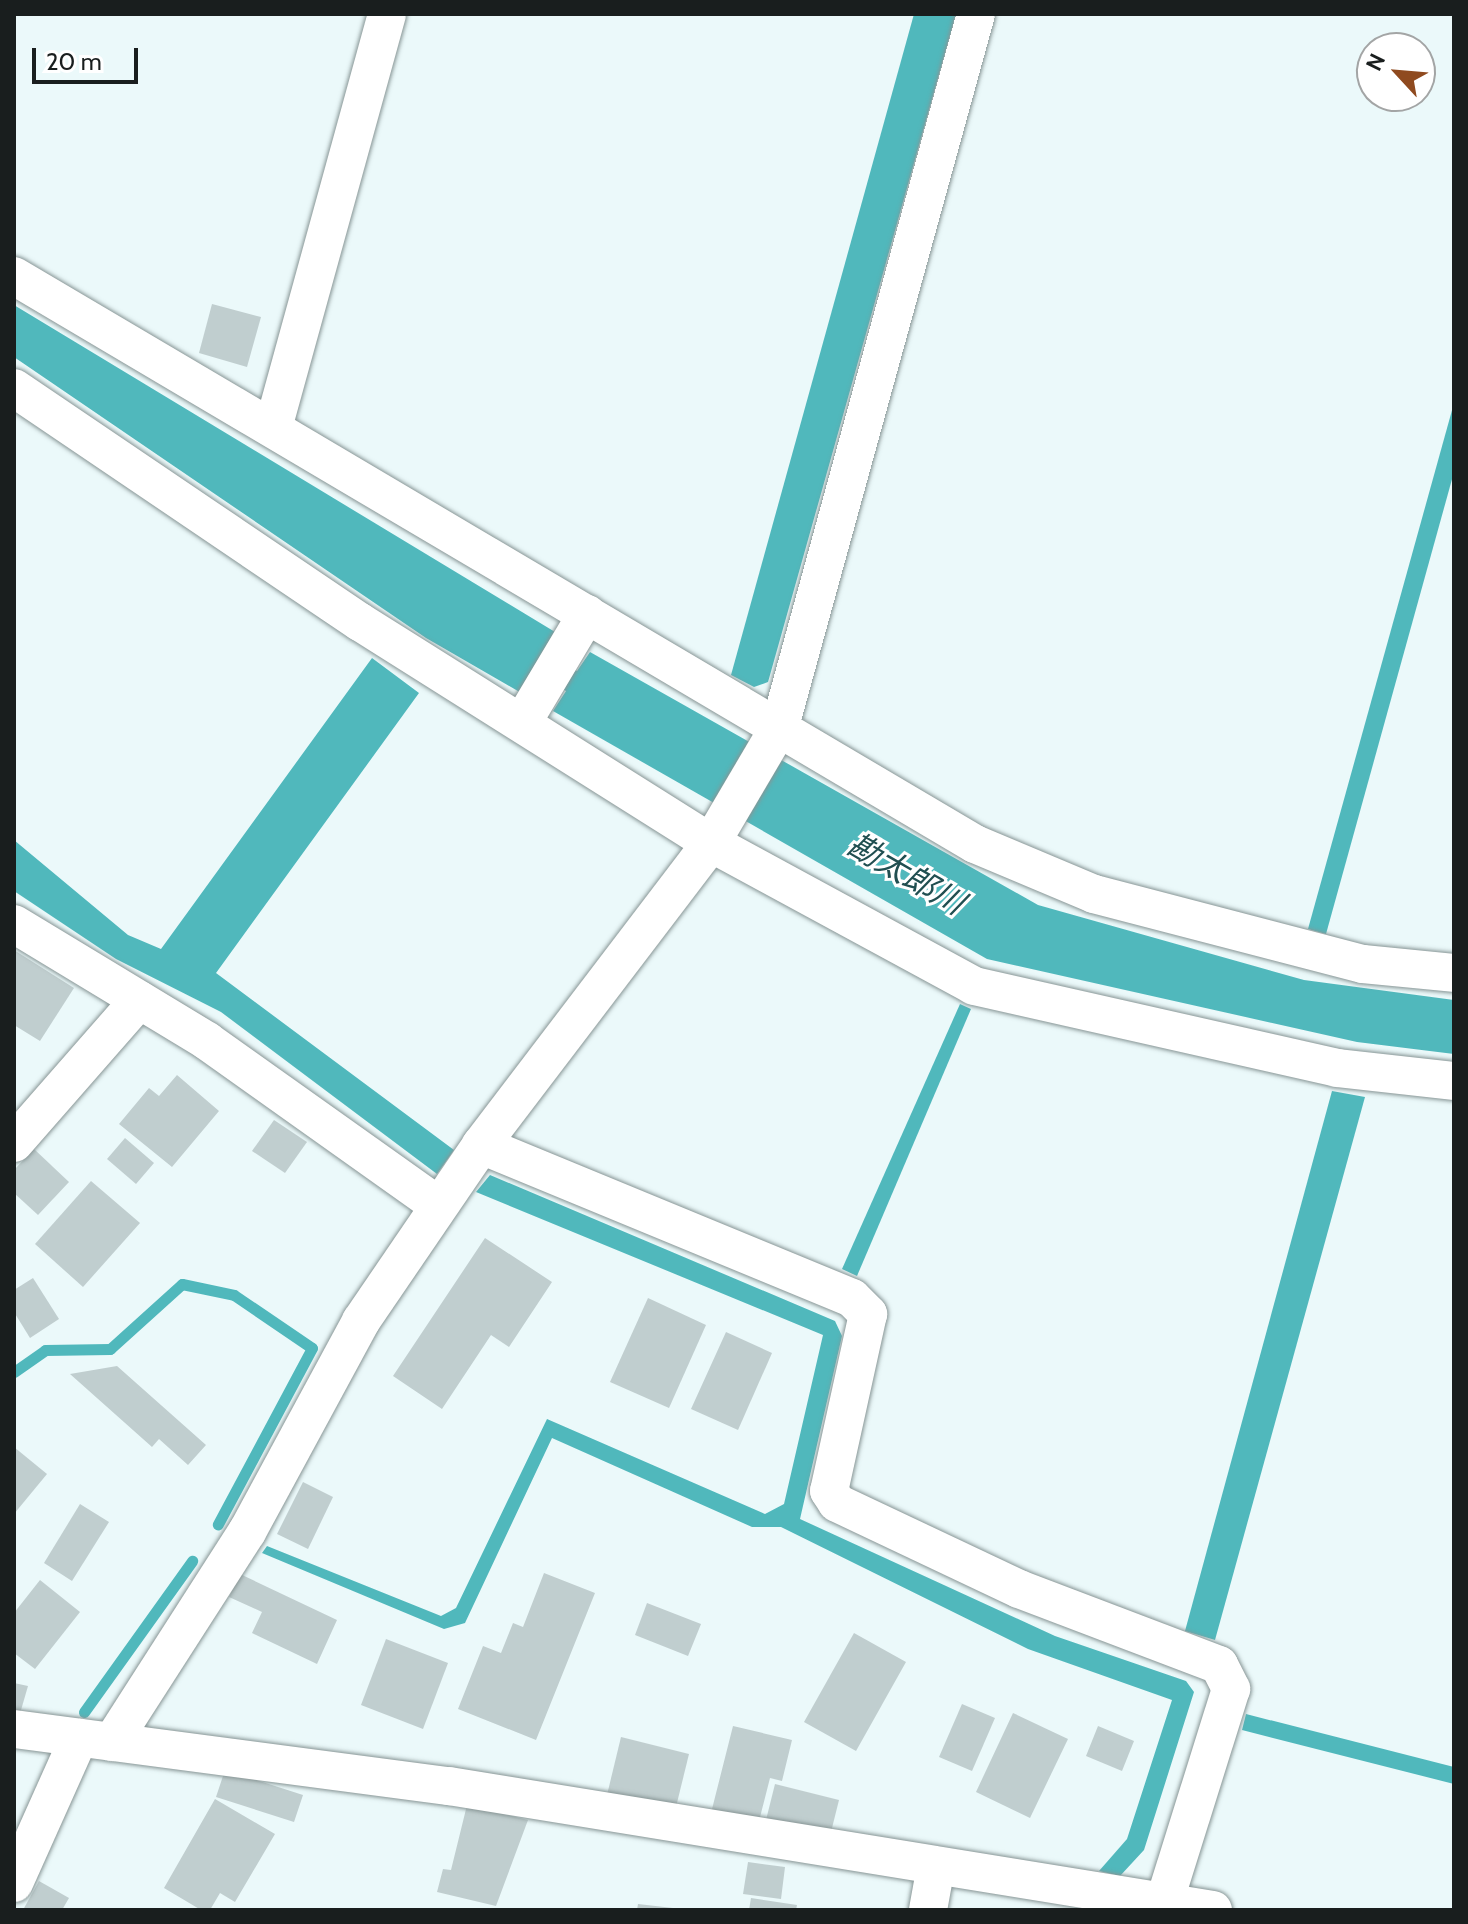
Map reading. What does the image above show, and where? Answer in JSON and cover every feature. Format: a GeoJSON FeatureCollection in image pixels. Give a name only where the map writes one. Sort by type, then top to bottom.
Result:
{"type":"FeatureCollection","features":[{"type":"Feature","properties":{"kind":"street"},"geometry":{"type":"LineString","coordinates":[[273,428],[387,14]]}},
{"type":"Feature","properties":{"kind":"street"},"geometry":{"type":"LineString","coordinates":[[14,1883],[96,1740],[247,1532],[361,1321],[481,1145],[711,843],[780,726],[976,14]]}},
{"type":"Feature","properties":{"kind":"street"},"geometry":{"type":"LineString","coordinates":[[14,276],[975,844],[1051,879],[1363,964],[1454,973]]}},
{"type":"Feature","properties":{"kind":"street"},"geometry":{"type":"LineString","coordinates":[[14,388],[522,723],[711,843],[974,986],[1337,1068],[1454,1081]]}},
{"type":"Feature","properties":{"kind":"street"},"geometry":{"type":"LineString","coordinates":[[522,723],[587,614]]}},
{"type":"Feature","properties":{"kind":"street"},"geometry":{"type":"LineString","coordinates":[[14,924],[139,1000],[438,1205]]}},
{"type":"Feature","properties":{"kind":"street"},"geometry":{"type":"LineString","coordinates":[[14,1143],[139,1000]]}},
{"type":"Feature","properties":{"kind":"street"},"geometry":{"type":"LineString","coordinates":[[481,1145],[852,1298],[868,1314],[829,1491],[837,1503],[1019,1589],[1219,1665],[1231,1689],[1165,1899]]}},
{"type":"Feature","properties":{"kind":"street"},"geometry":{"type":"LineString","coordinates":[[14,1729],[449,1786],[936,1866],[1165,1899],[1213,1910]]}},
{"type":"Feature","properties":{"kind":"street"},"geometry":{"type":"LineString","coordinates":[[928,1910],[936,1866]]}},
{"type":"Feature","properties":{"kind":"water"},"geometry":{"type":"Polygon","coordinates":[[[914,14],[956,14],[768,682],[754,687],[731,675],[914,14]]]}},
{"type":"Feature","properties":{"kind":"water","name":"勘太郎川"},"geometry":{"type":"Polygon","coordinates":[[[14,305],[560,635],[548,654],[577,671],[590,652],[1038,905],[1304,980],[1454,1000],[1454,1054],[1357,1042],[987,959],[553,711],[566,691],[536,674],[523,694],[426,638],[14,357],[14,305]]]}},
{"type":"Feature","properties":{"kind":"water"},"geometry":{"type":"Polygon","coordinates":[[[1454,403],[1454,472],[1326,934],[1308,929],[1454,403]]]}},
{"type":"Feature","properties":{"kind":"water"},"geometry":{"type":"Polygon","coordinates":[[[372,658],[419,693],[216,973],[454,1150],[437,1174],[221,1012],[116,959],[14,891],[14,840],[128,935],[161,949],[372,658]]]}},
{"type":"Feature","properties":{"kind":"water"},"geometry":{"type":"Polygon","coordinates":[[[960,1004],[971,1009],[857,1276],[842,1269],[960,1004]]]}},
{"type":"Feature","properties":{"kind":"water"},"geometry":{"type":"Polygon","coordinates":[[[1332,1091],[1365,1097],[1215,1640],[1185,1631],[1332,1091]]]}},
{"type":"Feature","properties":{"kind":"water"},"geometry":{"type":"Polygon","coordinates":[[[490,1175],[835,1321],[842,1336],[800,1519],[1055,1636],[1186,1681],[1194,1692],[1144,1850],[1120,1876],[1099,1871],[1127,1839],[1172,1700],[1028,1649],[781,1527],[752,1527],[552,1438],[465,1623],[444,1629],[262,1553],[267,1546],[441,1616],[456,1608],[547,1419],[765,1514],[784,1504],[823,1335],[476,1192],[490,1175]]]}},
{"type":"Feature","properties":{"kind":"water"},"geometry":{"type":"Polygon","coordinates":[[[1246,1714],[1454,1767],[1454,1784],[1242,1730],[1246,1714]]]}},
{"type":"Feature","properties":{"kind":"building"},"geometry":{"type":"Polygon","coordinates":[[[212,304],[261,317],[247,367],[199,353],[212,304]]]}},
{"type":"Feature","properties":{"kind":"building"},"geometry":{"type":"Polygon","coordinates":[[[14,950],[74,988],[40,1041],[14,1025],[14,950]]]}},
{"type":"Feature","properties":{"kind":"building"},"geometry":{"type":"Polygon","coordinates":[[[177,1075],[219,1111],[172,1167],[119,1124],[149,1088],[159,1096],[177,1075]]]}},
{"type":"Feature","properties":{"kind":"building"},"geometry":{"type":"Polygon","coordinates":[[[274,1120],[307,1142],[285,1173],[252,1151],[274,1120]]]}},
{"type":"Feature","properties":{"kind":"building"},"geometry":{"type":"Polygon","coordinates":[[[125,1138],[154,1163],[136,1184],[107,1159],[125,1138]]]}},
{"type":"Feature","properties":{"kind":"building"},"geometry":{"type":"Polygon","coordinates":[[[34,1149],[69,1182],[38,1215],[14,1193],[14,1170],[34,1149]]]}},
{"type":"Feature","properties":{"kind":"building"},"geometry":{"type":"Polygon","coordinates":[[[91,1181],[140,1223],[83,1287],[35,1244],[91,1181]]]}},
{"type":"Feature","properties":{"kind":"building"},"geometry":{"type":"Polygon","coordinates":[[[485,1238],[552,1282],[509,1347],[491,1335],[442,1409],[393,1376],[485,1238]]]}},
{"type":"Feature","properties":{"kind":"building"},"geometry":{"type":"Polygon","coordinates":[[[33,1278],[59,1319],[30,1338],[14,1312],[14,1290],[33,1278]]]}},
{"type":"Feature","properties":{"kind":"building"},"geometry":{"type":"Polygon","coordinates":[[[648,1298],[706,1325],[669,1408],[610,1382],[648,1298]]]}},
{"type":"Feature","properties":{"kind":"building"},"geometry":{"type":"Polygon","coordinates":[[[726,1332],[772,1353],[738,1430],[691,1409],[726,1332]]]}},
{"type":"Feature","properties":{"kind":"building"},"geometry":{"type":"Polygon","coordinates":[[[117,1366],[206,1445],[188,1465],[159,1439],[152,1447],[70,1374],[117,1366]]]}},
{"type":"Feature","properties":{"kind":"building"},"geometry":{"type":"Polygon","coordinates":[[[14,1447],[47,1474],[14,1514],[14,1447]]]}},
{"type":"Feature","properties":{"kind":"building"},"geometry":{"type":"Polygon","coordinates":[[[303,1482],[333,1497],[308,1549],[277,1534],[303,1482]]]}},
{"type":"Feature","properties":{"kind":"building"},"geometry":{"type":"Polygon","coordinates":[[[80,1504],[109,1522],[72,1581],[44,1563],[80,1504]]]}},
{"type":"Feature","properties":{"kind":"building"},"geometry":{"type":"Polygon","coordinates":[[[544,1573],[595,1593],[536,1740],[458,1709],[483,1646],[501,1653],[513,1623],[523,1627],[544,1573]]]}},
{"type":"Feature","properties":{"kind":"building"},"geometry":{"type":"Polygon","coordinates":[[[240,1574],[337,1620],[317,1664],[252,1633],[262,1612],[229,1597],[240,1574]]]}},
{"type":"Feature","properties":{"kind":"building"},"geometry":{"type":"Polygon","coordinates":[[[40,1580],[80,1612],[35,1669],[14,1653],[14,1613],[40,1580]]]}},
{"type":"Feature","properties":{"kind":"building"},"geometry":{"type":"Polygon","coordinates":[[[647,1603],[701,1624],[688,1656],[635,1635],[647,1603]]]}},
{"type":"Feature","properties":{"kind":"building"},"geometry":{"type":"Polygon","coordinates":[[[854,1633],[906,1662],[856,1751],[804,1722],[854,1633]]]}},
{"type":"Feature","properties":{"kind":"building"},"geometry":{"type":"Polygon","coordinates":[[[386,1639],[448,1663],[423,1729],[361,1705],[386,1639]]]}},
{"type":"Feature","properties":{"kind":"building"},"geometry":{"type":"Polygon","coordinates":[[[14,1683],[28,1686],[19,1717],[14,1716],[14,1683]]]}},
{"type":"Feature","properties":{"kind":"building"},"geometry":{"type":"Polygon","coordinates":[[[962,1704],[995,1718],[972,1771],[939,1757],[962,1704]]]}},
{"type":"Feature","properties":{"kind":"building"},"geometry":{"type":"Polygon","coordinates":[[[1013,1713],[1068,1739],[1030,1818],[976,1792],[1013,1713]]]}},
{"type":"Feature","properties":{"kind":"building"},"geometry":{"type":"Polygon","coordinates":[[[733,1726],[792,1740],[782,1781],[770,1778],[757,1829],[710,1817],[733,1726]]]}},
{"type":"Feature","properties":{"kind":"building"},"geometry":{"type":"Polygon","coordinates":[[[1098,1726],[1134,1741],[1122,1771],[1086,1756],[1098,1726]]]}},
{"type":"Feature","properties":{"kind":"building"},"geometry":{"type":"Polygon","coordinates":[[[621,1737],[689,1754],[675,1811],[607,1795],[621,1737]]]}},
{"type":"Feature","properties":{"kind":"building"},"geometry":{"type":"Polygon","coordinates":[[[225,1770],[303,1795],[294,1822],[216,1797],[225,1770]]]}},
{"type":"Feature","properties":{"kind":"building"},"geometry":{"type":"Polygon","coordinates":[[[775,1784],[839,1800],[829,1840],[765,1824],[775,1784]]]}},
{"type":"Feature","properties":{"kind":"building"},"geometry":{"type":"Polygon","coordinates":[[[215,1799],[275,1834],[235,1902],[220,1893],[210,1910],[201,1910],[164,1888],[215,1799]]]}},
{"type":"Feature","properties":{"kind":"building"},"geometry":{"type":"Polygon","coordinates":[[[467,1805],[528,1820],[496,1906],[437,1892],[443,1869],[451,1870],[467,1805]]]}},
{"type":"Feature","properties":{"kind":"building"},"geometry":{"type":"Polygon","coordinates":[[[748,1862],[785,1867],[781,1899],[743,1894],[748,1862]]]}},
{"type":"Feature","properties":{"kind":"building"},"geometry":{"type":"Polygon","coordinates":[[[39,1881],[69,1898],[62,1910],[23,1910],[39,1881]]]}},
{"type":"Feature","properties":{"kind":"building"},"geometry":{"type":"Polygon","coordinates":[[[751,1898],[797,1905],[796,1910],[749,1910],[751,1898]]]}},
{"type":"Feature","properties":{"kind":"building"},"geometry":{"type":"Polygon","coordinates":[[[638,1904],[673,1908],[673,1910],[637,1910],[638,1904]]]}},
{"type":"Feature","properties":{"kind":"waterway"},"geometry":{"type":"LineString","coordinates":[[14,1372],[45,1350],[110,1349],[182,1284],[234,1295],[312,1348],[218,1524]]}},
{"type":"Feature","properties":{"kind":"waterway"},"geometry":{"type":"LineString","coordinates":[[84,1712],[192,1561]]}}]}
